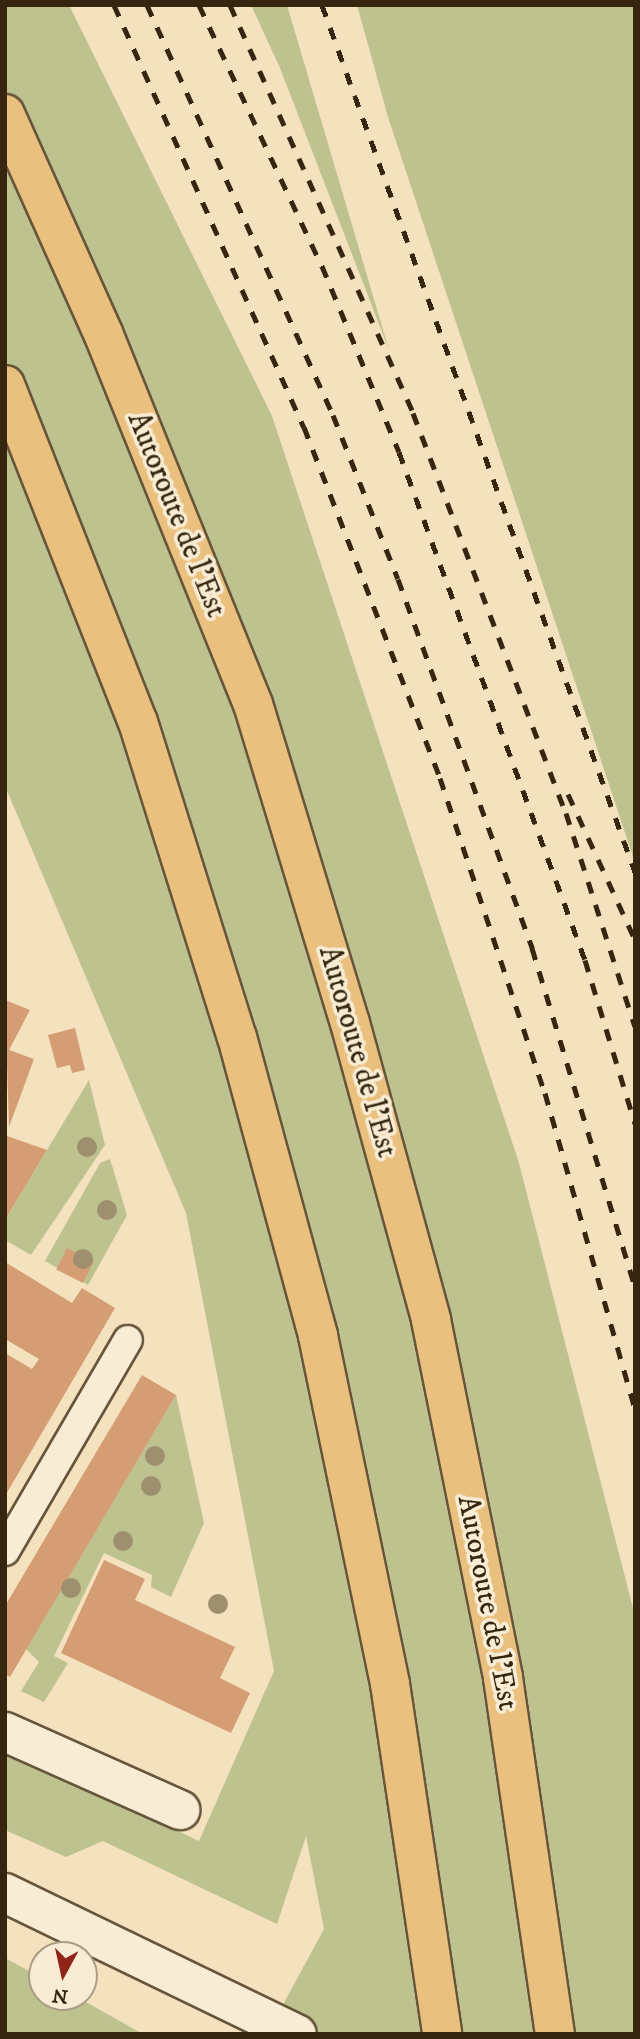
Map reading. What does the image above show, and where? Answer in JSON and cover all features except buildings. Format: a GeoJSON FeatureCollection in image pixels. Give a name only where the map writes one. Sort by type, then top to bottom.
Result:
{"type":"FeatureCollection","features":[{"type":"Feature","properties":{"kind":"highway","name":"Autoroute de l’Est"},"geometry":{"type":"LineString","coordinates":[[5,114],[103,333],[253,704],[350,1023],[431,1320],[503,1678],[555,2034]]}},
{"type":"Feature","properties":{"kind":"highway"},"geometry":{"type":"LineString","coordinates":[[5,385],[138,722],[237,1037],[318,1336],[390,1684],[442,2034]]}},
{"type":"Feature","properties":{"kind":"street"},"geometry":{"type":"LineString","coordinates":[[5,1732],[180,1810]]}},
{"type":"Feature","properties":{"kind":"street"},"geometry":{"type":"LineString","coordinates":[[5,1893],[297,2034]]}},
{"type":"Feature","properties":{"kind":"lane"},"geometry":{"type":"LineString","coordinates":[[5,1552],[128,1340]]}},
{"type":"Feature","properties":{"kind":"green space"},"geometry":{"type":"Polygon","coordinates":[[[5,5],[69,5],[272,416],[519,1163],[635,1616],[635,2034],[267,2034],[324,1929],[306,1836],[277,1924],[103,1841],[66,1857],[5,1830],[5,1749],[199,1841],[274,1671],[186,1213],[5,786],[5,5]]]}},
{"type":"Feature","properties":{"kind":"green space"},"geometry":{"type":"Polygon","coordinates":[[[251,5],[287,5],[389,350],[280,68],[251,5]]]}},
{"type":"Feature","properties":{"kind":"green space"},"geometry":{"type":"Polygon","coordinates":[[[357,5],[635,5],[635,863],[388,117],[357,5]]]}},
{"type":"Feature","properties":{"kind":"green space"},"geometry":{"type":"Polygon","coordinates":[[[89,1080],[105,1145],[31,1255],[5,1240],[5,1220],[89,1080]]]}},
{"type":"Feature","properties":{"kind":"green space"},"geometry":{"type":"Polygon","coordinates":[[[110,1159],[127,1215],[88,1285],[45,1261],[100,1163],[110,1159]]]}},
{"type":"Feature","properties":{"kind":"green space"},"geometry":{"type":"Polygon","coordinates":[[[176,1395],[204,1523],[171,1597],[151,1587],[152,1575],[104,1553],[54,1656],[68,1663],[44,1702],[21,1691],[39,1662],[26,1649],[176,1395]]]}},
{"type":"Feature","properties":{"kind":"green space"},"geometry":{"type":"Polygon","coordinates":[[[5,1958],[28,1970],[28,2011],[98,2011],[98,2009],[143,2034],[5,2034],[5,1958]]]}},
{"type":"Feature","properties":{"kind":"railway"},"geometry":{"type":"LineString","coordinates":[[114,5],[304,427],[440,778],[545,1093],[635,1409]]}},
{"type":"Feature","properties":{"kind":"railway"},"geometry":{"type":"LineString","coordinates":[[147,5],[333,415],[398,579],[532,948],[635,1286]]}},
{"type":"Feature","properties":{"kind":"railway"},"geometry":{"type":"LineString","coordinates":[[199,5],[322,266],[399,452],[585,960],[635,1124]]}},
{"type":"Feature","properties":{"kind":"railway"},"geometry":{"type":"LineString","coordinates":[[230,5],[413,413],[566,813],[635,1026]]}},
{"type":"Feature","properties":{"kind":"railway"},"geometry":{"type":"LineString","coordinates":[[322,5],[635,872]]}},
{"type":"Feature","properties":{"kind":"railway"},"geometry":{"type":"LineString","coordinates":[[568,794],[635,940]]}}]}
